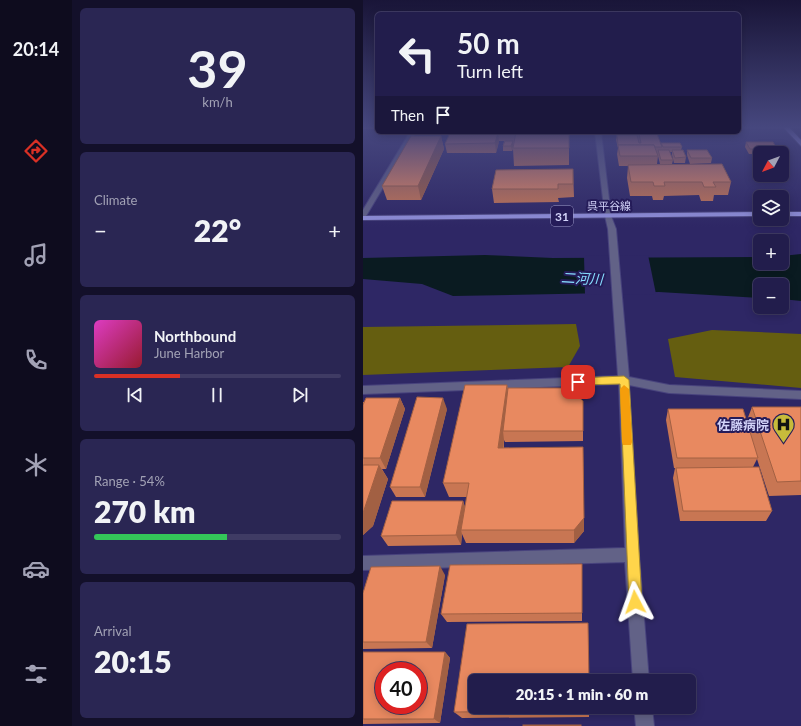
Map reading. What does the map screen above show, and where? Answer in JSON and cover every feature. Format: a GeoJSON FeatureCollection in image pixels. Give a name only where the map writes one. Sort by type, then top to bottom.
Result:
{"type":"FeatureCollection","features":[{"type":"Feature","properties":{"kind":"main road","name":"呉平谷線"},"geometry":{"type":"LineString","coordinates":[[363,217],[753,214]]}},
{"type":"Feature","properties":{"kind":"main road"},"geometry":{"type":"LineString","coordinates":[[789,214],[801,214]]}},
{"type":"Feature","properties":{"kind":"street"},"geometry":{"type":"LineString","coordinates":[[363,217],[397,160]]}},
{"type":"Feature","properties":{"kind":"street"},"geometry":{"type":"LineString","coordinates":[[601,160],[608,216],[612,229],[624,380],[632,555],[640,674]]}},
{"type":"Feature","properties":{"kind":"street"},"geometry":{"type":"LineString","coordinates":[[363,390],[624,380],[669,389],[801,395]]}},
{"type":"Feature","properties":{"kind":"street"},"geometry":{"type":"LineString","coordinates":[[363,563],[632,555]]}},
{"type":"Feature","properties":{"kind":"street"},"geometry":{"type":"LineString","coordinates":[[644,714],[645,726]]}},
{"type":"Feature","properties":{"kind":"shaded area"},"geometry":{"type":"Polygon","coordinates":[[[576,324],[580,346],[568,367],[363,375],[363,327],[576,324]]]}},
{"type":"Feature","properties":{"kind":"shaded area"},"geometry":{"type":"Polygon","coordinates":[[[712,330],[801,334],[801,388],[675,377],[668,339],[712,330]]]}},
{"type":"Feature","properties":{"kind":"water","name":"二河川"},"geometry":{"type":"Polygon","coordinates":[[[801,254],[801,301],[789,300],[789,278],[753,278],[753,298],[659,292],[453,296],[422,284],[363,279],[363,258],[485,255],[553,258],[753,257],[753,270],[789,270],[789,255],[801,254]]]}},
{"type":"Feature","properties":{"kind":"pier"},"geometry":{"type":"Polygon","coordinates":[[[648,255],[656,294],[585,295],[584,256],[648,255]]]}},
{"type":"Feature","properties":{"kind":"building"},"geometry":{"type":"Polygon","coordinates":[[[397,160],[430,160],[418,186],[382,186],[397,160]]]}},
{"type":"Feature","properties":{"kind":"building"},"geometry":{"type":"Polygon","coordinates":[[[722,164],[731,182],[713,182],[716,187],[704,187],[702,182],[664,182],[665,186],[654,186],[653,182],[631,182],[628,165],[722,164]]]}},
{"type":"Feature","properties":{"kind":"building"},"geometry":{"type":"Polygon","coordinates":[[[573,169],[573,184],[558,184],[558,189],[492,189],[496,170],[573,169]]]}},
{"type":"Feature","properties":{"kind":"building"},"geometry":{"type":"Polygon","coordinates":[[[465,385],[507,385],[498,448],[583,447],[584,518],[574,530],[461,530],[469,483],[443,483],[465,385]]]}},
{"type":"Feature","properties":{"kind":"building"},"geometry":{"type":"Polygon","coordinates":[[[508,388],[569,388],[583,401],[583,431],[503,431],[508,388]]]}},
{"type":"Feature","properties":{"kind":"building"},"geometry":{"type":"Polygon","coordinates":[[[417,397],[443,398],[420,487],[390,487],[417,397]]]}},
{"type":"Feature","properties":{"kind":"building"},"geometry":{"type":"Polygon","coordinates":[[[366,398],[400,398],[380,458],[363,458],[363,405],[366,398]]]}},
{"type":"Feature","properties":{"kind":"building"},"geometry":{"type":"Polygon","coordinates":[[[752,407],[801,407],[801,481],[777,482],[752,407]]]}},
{"type":"Feature","properties":{"kind":"building"},"geometry":{"type":"Polygon","coordinates":[[[668,409],[743,409],[758,458],[677,458],[668,409]]]}},
{"type":"Feature","properties":{"kind":"building"},"geometry":{"type":"Polygon","coordinates":[[[363,465],[379,465],[363,513],[363,465]]]}},
{"type":"Feature","properties":{"kind":"building"},"geometry":{"type":"Polygon","coordinates":[[[759,467],[772,511],[683,511],[676,468],[759,467]]]}},
{"type":"Feature","properties":{"kind":"building"},"geometry":{"type":"Polygon","coordinates":[[[392,501],[463,501],[456,535],[381,536],[392,501]]]}},
{"type":"Feature","properties":{"kind":"building"},"geometry":{"type":"Polygon","coordinates":[[[582,564],[582,613],[441,614],[450,565],[582,564]]]}},
{"type":"Feature","properties":{"kind":"building"},"geometry":{"type":"Polygon","coordinates":[[[440,566],[426,642],[363,642],[363,593],[371,567],[440,566]]]}},
{"type":"Feature","properties":{"kind":"building"},"geometry":{"type":"Polygon","coordinates":[[[588,623],[589,674],[468,674],[468,712],[454,712],[467,624],[588,623]]]}},
{"type":"Feature","properties":{"kind":"building"},"geometry":{"type":"Polygon","coordinates":[[[363,652],[445,652],[434,719],[363,719],[363,652]]]}},
{"type":"Feature","properties":{"kind":"building"},"geometry":{"type":"Polygon","coordinates":[[[581,725],[581,726],[523,726],[581,725]]]}},
{"type":"Feature","properties":{"kind":"slow traffic"},"geometry":{"type":"LineString","coordinates":[[624,389],[627,442]]}},
{"type":"Feature","properties":{"kind":"place","name":"佐藤病院"},"geometry":{"type":"Point","coordinates":[784,444]}},
{"type":"Feature","properties":{"kind":"route"},"geometry":{"type":"LineString","coordinates":[[578,382],[624,380],[635,602]]}}]}
